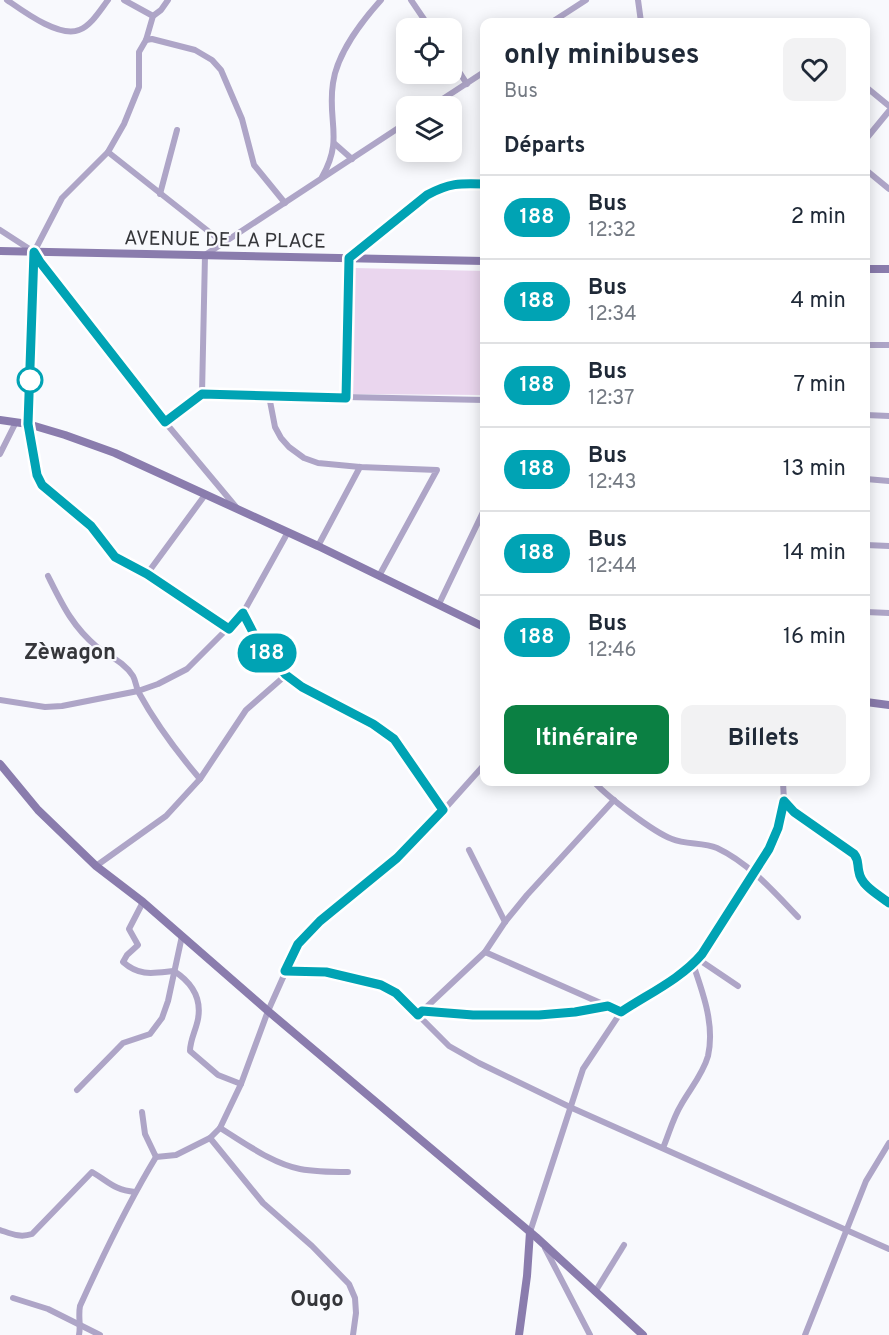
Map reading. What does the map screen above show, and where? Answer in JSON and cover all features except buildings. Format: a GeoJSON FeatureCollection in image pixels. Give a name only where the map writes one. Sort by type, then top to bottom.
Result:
{"type":"FeatureCollection","features":[{"type":"Feature","properties":{"kind":"street"},"geometry":{"type":"LineString","coordinates":[[7,0],[46,24],[68,32],[80,30],[108,0]]}},
{"type":"Feature","properties":{"kind":"street"},"geometry":{"type":"LineString","coordinates":[[124,0],[153,16]]}},
{"type":"Feature","properties":{"kind":"street"},"geometry":{"type":"LineString","coordinates":[[168,0],[153,16],[146,40],[139,52],[140,80],[137,94],[124,124],[108,153],[62,198],[34,252],[28,424],[37,475],[42,485],[91,526],[115,557],[147,574],[229,629]]}},
{"type":"Feature","properties":{"kind":"street"},"geometry":{"type":"LineString","coordinates":[[321,178],[329,165],[335,144],[333,96],[339,62],[363,20],[381,0]]}},
{"type":"Feature","properties":{"kind":"street"},"geometry":{"type":"LineString","coordinates":[[411,0],[423,18]]}},
{"type":"Feature","properties":{"kind":"street"},"geometry":{"type":"LineString","coordinates":[[558,18],[586,0]]}},
{"type":"Feature","properties":{"kind":"street"},"geometry":{"type":"LineString","coordinates":[[638,0],[640,18]]}},
{"type":"Feature","properties":{"kind":"street"},"geometry":{"type":"LineString","coordinates":[[146,40],[152,39],[195,51],[212,60],[221,70],[242,119],[254,165],[285,202]]}},
{"type":"Feature","properties":{"kind":"street"},"geometry":{"type":"LineString","coordinates":[[448,96],[480,75]]}},
{"type":"Feature","properties":{"kind":"street"},"geometry":{"type":"LineString","coordinates":[[462,76],[467,84]]}},
{"type":"Feature","properties":{"kind":"street"},"geometry":{"type":"LineString","coordinates":[[870,90],[889,106]]}},
{"type":"Feature","properties":{"kind":"street"},"geometry":{"type":"LineString","coordinates":[[870,134],[889,111]]}},
{"type":"Feature","properties":{"kind":"street"},"geometry":{"type":"LineString","coordinates":[[160,194],[177,130]]}},
{"type":"Feature","properties":{"kind":"street"},"geometry":{"type":"LineString","coordinates":[[202,394],[205,255],[396,130]]}},
{"type":"Feature","properties":{"kind":"street"},"geometry":{"type":"LineString","coordinates":[[335,144],[352,159]]}},
{"type":"Feature","properties":{"kind":"street"},"geometry":{"type":"LineString","coordinates":[[108,153],[222,243]]}},
{"type":"Feature","properties":{"kind":"street"},"geometry":{"type":"LineString","coordinates":[[870,173],[889,189]]}},
{"type":"Feature","properties":{"kind":"street"},"geometry":{"type":"LineString","coordinates":[[346,398],[349,258],[427,195],[450,184],[480,184]]}},
{"type":"Feature","properties":{"kind":"street"},"geometry":{"type":"LineString","coordinates":[[0,230],[34,252],[165,422],[237,508]]}},
{"type":"Feature","properties":{"kind":"street","name":"AVENUE DE LA PLACE"},"geometry":{"type":"LineString","coordinates":[[0,251],[480,261]]}},
{"type":"Feature","properties":{"kind":"street"},"geometry":{"type":"LineString","coordinates":[[870,269],[889,270]]}},
{"type":"Feature","properties":{"kind":"street"},"geometry":{"type":"LineString","coordinates":[[870,345],[889,345]]}},
{"type":"Feature","properties":{"kind":"street"},"geometry":{"type":"LineString","coordinates":[[165,422],[202,394],[480,400]]}},
{"type":"Feature","properties":{"kind":"street"},"geometry":{"type":"LineString","coordinates":[[269,396],[275,427],[289,447],[311,461],[360,467],[437,470],[379,576]]}},
{"type":"Feature","properties":{"kind":"street"},"geometry":{"type":"LineString","coordinates":[[870,415],[889,416]]}},
{"type":"Feature","properties":{"kind":"street"},"geometry":{"type":"LineString","coordinates":[[0,420],[15,424],[28,424],[115,453],[318,546],[480,625]]}},
{"type":"Feature","properties":{"kind":"street"},"geometry":{"type":"LineString","coordinates":[[0,454],[15,424]]}},
{"type":"Feature","properties":{"kind":"street"},"geometry":{"type":"LineString","coordinates":[[318,546],[360,467]]}},
{"type":"Feature","properties":{"kind":"street"},"geometry":{"type":"LineString","coordinates":[[870,479],[889,480]]}},
{"type":"Feature","properties":{"kind":"street"},"geometry":{"type":"LineString","coordinates":[[147,574],[205,495]]}},
{"type":"Feature","properties":{"kind":"street"},"geometry":{"type":"LineString","coordinates":[[439,604],[480,518]]}},
{"type":"Feature","properties":{"kind":"street"},"geometry":{"type":"LineString","coordinates":[[0,700],[45,707],[62,706],[138,691],[158,684],[187,669],[243,613],[288,532]]}},
{"type":"Feature","properties":{"kind":"street"},"geometry":{"type":"LineString","coordinates":[[870,545],[889,546]]}},
{"type":"Feature","properties":{"kind":"street"},"geometry":{"type":"LineString","coordinates":[[48,576],[63,608],[75,626],[98,647],[122,664],[133,676],[138,691],[161,728],[200,779]]}},
{"type":"Feature","properties":{"kind":"street"},"geometry":{"type":"LineString","coordinates":[[870,612],[889,613]]}},
{"type":"Feature","properties":{"kind":"street"},"geometry":{"type":"LineString","coordinates":[[243,613],[258,642],[286,675],[302,687],[373,724],[394,739],[443,810]]}},
{"type":"Feature","properties":{"kind":"street"},"geometry":{"type":"LineString","coordinates":[[96,866],[166,816],[200,779],[246,710],[286,675]]}},
{"type":"Feature","properties":{"kind":"street"},"geometry":{"type":"LineString","coordinates":[[870,703],[889,705]]}},
{"type":"Feature","properties":{"kind":"street"},"geometry":{"type":"LineString","coordinates":[[0,764],[38,810],[96,866],[143,902],[268,1011],[530,1232],[643,1335]]}},
{"type":"Feature","properties":{"kind":"street"},"geometry":{"type":"LineString","coordinates":[[156,1157],[176,1155],[210,1138],[220,1128],[241,1084],[268,1011],[298,944],[320,921],[397,858],[480,769]]}},
{"type":"Feature","properties":{"kind":"street"},"geometry":{"type":"LineString","coordinates":[[598,786],[614,800],[664,835],[682,842],[714,847],[754,873],[798,917]]}},
{"type":"Feature","properties":{"kind":"street"},"geometry":{"type":"LineString","coordinates":[[519,1335],[530,1232],[584,1069],[621,1012],[696,962],[774,839],[784,801],[783,786]]}},
{"type":"Feature","properties":{"kind":"street"},"geometry":{"type":"LineString","coordinates":[[420,1013],[485,952],[505,922],[614,800]]}},
{"type":"Feature","properties":{"kind":"street"},"geometry":{"type":"LineString","coordinates":[[784,801],[794,812],[854,854],[858,859],[861,879],[889,903]]}},
{"type":"Feature","properties":{"kind":"street"},"geometry":{"type":"LineString","coordinates":[[469,850],[505,922]]}},
{"type":"Feature","properties":{"kind":"street"},"geometry":{"type":"LineString","coordinates":[[143,902],[129,929],[138,945],[123,962],[133,971],[152,974],[174,971],[186,979],[197,997],[199,1016],[190,1051],[218,1075],[241,1084]]}},
{"type":"Feature","properties":{"kind":"street"},"geometry":{"type":"LineString","coordinates":[[77,1090],[123,1043],[150,1034],[162,1018],[168,1001],[182,936]]}},
{"type":"Feature","properties":{"kind":"street"},"geometry":{"type":"LineString","coordinates":[[485,952],[621,1012]]}},
{"type":"Feature","properties":{"kind":"street"},"geometry":{"type":"LineString","coordinates":[[696,962],[738,986]]}},
{"type":"Feature","properties":{"kind":"street"},"geometry":{"type":"LineString","coordinates":[[663,1148],[680,1106],[708,1057],[710,1043],[708,1014],[696,962]]}},
{"type":"Feature","properties":{"kind":"street"},"geometry":{"type":"LineString","coordinates":[[285,971],[326,972],[381,985],[396,993],[420,1013],[440,1037],[460,1053],[572,1108],[889,1248]]}},
{"type":"Feature","properties":{"kind":"street"},"geometry":{"type":"LineString","coordinates":[[420,1013],[539,1015],[608,1006]]}},
{"type":"Feature","properties":{"kind":"street"},"geometry":{"type":"LineString","coordinates":[[142,1112],[145,1134],[156,1157]]}},
{"type":"Feature","properties":{"kind":"street"},"geometry":{"type":"LineString","coordinates":[[220,1128],[264,1155],[298,1169],[348,1172]]}},
{"type":"Feature","properties":{"kind":"street"},"geometry":{"type":"LineString","coordinates":[[210,1138],[263,1203],[312,1246],[349,1284],[355,1298],[356,1313],[353,1335]]}},
{"type":"Feature","properties":{"kind":"street"},"geometry":{"type":"LineString","coordinates":[[805,1335],[866,1181],[889,1143]]}},
{"type":"Feature","properties":{"kind":"street"},"geometry":{"type":"LineString","coordinates":[[79,1335],[80,1306],[135,1192],[156,1157]]}},
{"type":"Feature","properties":{"kind":"street"},"geometry":{"type":"LineString","coordinates":[[0,1230],[24,1237],[32,1234],[92,1172],[108,1184],[135,1192]]}},
{"type":"Feature","properties":{"kind":"street"},"geometry":{"type":"LineString","coordinates":[[542,1243],[590,1335]]}},
{"type":"Feature","properties":{"kind":"street"},"geometry":{"type":"LineString","coordinates":[[596,1292],[624,1245]]}},
{"type":"Feature","properties":{"kind":"street"},"geometry":{"type":"LineString","coordinates":[[13,1298],[48,1310],[100,1335]]}},
{"type":"Feature","properties":{"kind":"shaded area"},"geometry":{"type":"Polygon","coordinates":[[[355,268],[480,271],[480,395],[353,394],[355,268]]]}},
{"type":"Feature","properties":{"kind":"bus line","name":"188"},"geometry":{"type":"LineString","coordinates":[[480,184],[450,184],[427,195],[349,258],[346,398],[202,394],[165,422],[34,252],[28,424],[37,475],[42,485],[91,526],[115,557],[127,565],[147,574],[229,629],[243,613],[258,642],[286,675],[302,687],[373,724],[394,739],[443,810],[397,858],[320,921],[298,944],[285,971],[326,972],[381,985],[396,993],[418,1015],[422,1011],[443,1014],[539,1015],[608,1006],[621,1012],[681,973],[702,954],[769,849],[778,828],[784,801],[787,807],[854,854],[858,859],[861,879],[889,903]]}},
{"type":"Feature","properties":{"kind":"district","name":"Zèwagon"},"geometry":{"type":"Point","coordinates":[70,651]}},
{"type":"Feature","properties":{"kind":"district","name":"Ougo"},"geometry":{"type":"Point","coordinates":[317,1298]}}]}
